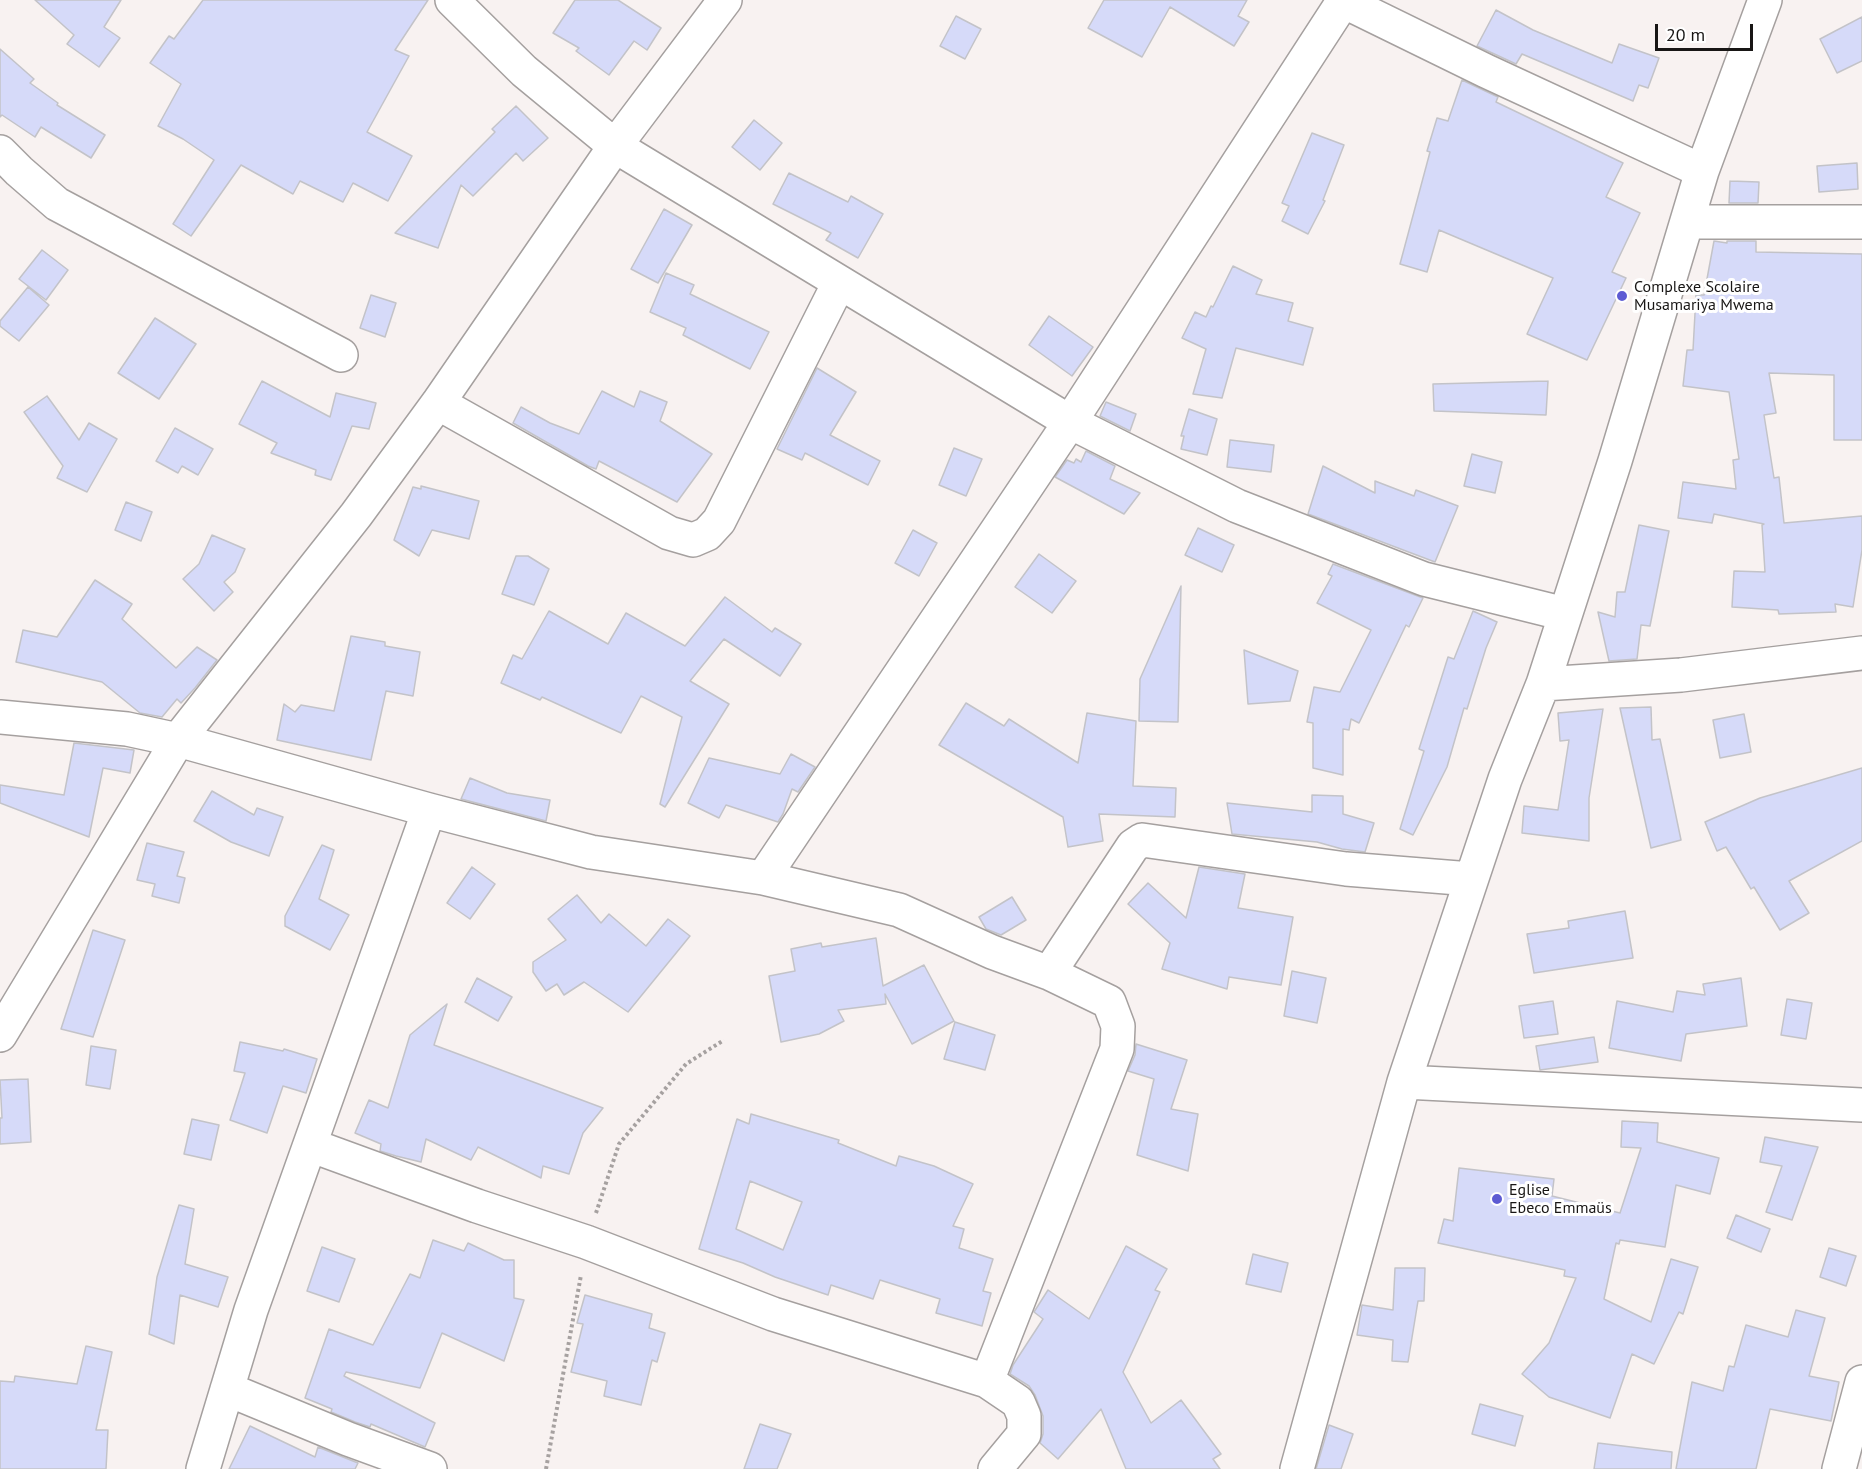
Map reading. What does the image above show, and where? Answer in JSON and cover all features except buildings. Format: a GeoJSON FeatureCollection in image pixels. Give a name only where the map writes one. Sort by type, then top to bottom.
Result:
{"type":"FeatureCollection","features":[{"type":"Feature","properties":{"kind":"street"},"geometry":{"type":"LineString","coordinates":[[452,0],[524,71],[615,146],[1070,422],[1236,506],[1424,579],[1565,614]]}},
{"type":"Feature","properties":{"kind":"street"},"geometry":{"type":"LineString","coordinates":[[0,1035],[178,740],[356,515],[438,403],[615,146],[725,0]]}},
{"type":"Feature","properties":{"kind":"street"},"geometry":{"type":"LineString","coordinates":[[763,878],[1070,422],[1343,0],[1486,71],[1702,171]]}},
{"type":"Feature","properties":{"kind":"street"},"geometry":{"type":"LineString","coordinates":[[1297,1469],[1404,1082],[1505,779],[1543,684],[1616,461],[1702,171],[1765,0]]}},
{"type":"Feature","properties":{"kind":"street"},"geometry":{"type":"LineString","coordinates":[[0,152],[57,204],[341,356]]}},
{"type":"Feature","properties":{"kind":"street"},"geometry":{"type":"LineString","coordinates":[[1687,222],[1862,222]]}},
{"type":"Feature","properties":{"kind":"street"},"geometry":{"type":"LineString","coordinates":[[438,403],[669,533],[693,540],[707,534],[719,521],[839,283]]}},
{"type":"Feature","properties":{"kind":"street"},"geometry":{"type":"LineString","coordinates":[[1543,684],[1681,675],[1862,653]]}},
{"type":"Feature","properties":{"kind":"street"},"geometry":{"type":"LineString","coordinates":[[0,717],[127,729],[178,740],[429,810],[591,852],[763,878],[899,910],[992,952],[1049,973],[1109,1002],[1118,1026],[1117,1049],[987,1381]]}},
{"type":"Feature","properties":{"kind":"street"},"geometry":{"type":"LineString","coordinates":[[203,1469],[251,1310],[429,810]]}},
{"type":"Feature","properties":{"kind":"street"},"geometry":{"type":"LineString","coordinates":[[1049,973],[1132,846],[1142,840],[1346,869],[1471,879]]}},
{"type":"Feature","properties":{"kind":"street"},"geometry":{"type":"LineString","coordinates":[[1404,1082],[1862,1105]]}},
{"type":"Feature","properties":{"kind":"street"},"geometry":{"type":"LineString","coordinates":[[310,1145],[477,1206],[586,1242],[773,1314],[987,1381],[1018,1402],[1024,1416],[1024,1434],[995,1469]]}},
{"type":"Feature","properties":{"kind":"street"},"geometry":{"type":"LineString","coordinates":[[1839,1469],[1862,1383]]}},
{"type":"Feature","properties":{"kind":"street"},"geometry":{"type":"LineString","coordinates":[[227,1389],[348,1439],[430,1469]]}},
{"type":"Feature","properties":{"kind":"path"},"geometry":{"type":"LineString","coordinates":[[546,1469],[586,1242],[619,1144],[686,1064],[724,1040]]}},
{"type":"Feature","properties":{"kind":"place","name":"Complexe Scolaire Musamariya Mwema"},"geometry":{"type":"Point","coordinates":[1622,296]}},
{"type":"Feature","properties":{"kind":"place","name":"Eglise Ebeco Emmaüs"},"geometry":{"type":"Point","coordinates":[1497,1199]}}]}
